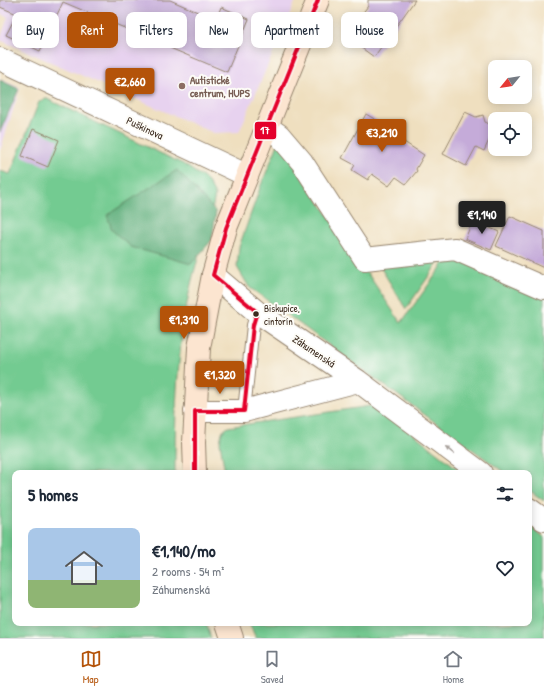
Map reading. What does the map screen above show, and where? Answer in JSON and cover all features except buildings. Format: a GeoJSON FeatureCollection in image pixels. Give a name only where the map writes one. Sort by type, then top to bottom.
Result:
{"type":"FeatureCollection","features":[{"type":"Feature","properties":{"kind":"street"},"geometry":{"type":"LineString","coordinates":[[194,470],[195,411],[200,348],[213,275],[226,228],[318,0]]}},
{"type":"Feature","properties":{"kind":"street","name":"Puškinova"},"geometry":{"type":"LineString","coordinates":[[0,59],[246,176]]}},
{"type":"Feature","properties":{"kind":"street"},"geometry":{"type":"LineString","coordinates":[[267,127],[279,135],[302,162],[365,259],[455,249],[544,288]]}},
{"type":"Feature","properties":{"kind":"street","name":"Záhumenská"},"geometry":{"type":"LineString","coordinates":[[213,275],[256,312],[358,381],[477,470]]}},
{"type":"Feature","properties":{"kind":"street"},"geometry":{"type":"LineString","coordinates":[[195,411],[244,412],[358,381]]}},
{"type":"Feature","properties":{"kind":"street"},"geometry":{"type":"LineString","coordinates":[[532,511],[544,520]]}},
{"type":"Feature","properties":{"kind":"street"},"geometry":{"type":"LineString","coordinates":[[228,626],[232,638]]}},
{"type":"Feature","properties":{"kind":"lane"},"geometry":{"type":"LineString","coordinates":[[244,412],[253,325],[256,312]]}},
{"type":"Feature","properties":{"kind":"shaded area","name":"Autistické centrum, HUPS"},"geometry":{"type":"Polygon","coordinates":[[[0,0],[296,0],[291,12],[251,12],[251,48],[275,48],[239,132],[214,133],[18,48],[59,48],[59,12],[12,12],[12,45],[0,40],[8,17],[0,14],[0,0]]]}},
{"type":"Feature","properties":{"kind":"shaded area"},"geometry":{"type":"Polygon","coordinates":[[[0,79],[20,88],[0,151],[0,79]]]}},
{"type":"Feature","properties":{"kind":"green space"},"geometry":{"type":"Polygon","coordinates":[[[0,80],[19,89],[0,132],[0,80]]]}},
{"type":"Feature","properties":{"kind":"green space"},"geometry":{"type":"Polygon","coordinates":[[[45,98],[183,164],[207,180],[215,195],[186,307],[176,402],[175,470],[12,470],[12,626],[207,626],[211,638],[0,638],[0,171],[10,174],[39,102],[45,98]]]}},
{"type":"Feature","properties":{"kind":"green space"},"geometry":{"type":"Polygon","coordinates":[[[279,142],[401,323],[450,255],[544,296],[544,501],[532,492],[532,470],[501,470],[249,287],[237,267],[239,247],[261,185],[279,142]]]}},
{"type":"Feature","properties":{"kind":"green space"},"geometry":{"type":"Polygon","coordinates":[[[177,170],[216,212],[212,240],[191,264],[131,247],[112,230],[107,215],[177,170]]]}},
{"type":"Feature","properties":{"kind":"green space"},"geometry":{"type":"Polygon","coordinates":[[[444,254],[406,309],[379,265],[444,254]]]}},
{"type":"Feature","properties":{"kind":"green space"},"geometry":{"type":"Polygon","coordinates":[[[377,405],[459,470],[225,470],[220,442],[222,432],[228,427],[377,405]]]}},
{"type":"Feature","properties":{"kind":"green space"},"geometry":{"type":"Polygon","coordinates":[[[532,527],[544,537],[544,638],[256,638],[250,626],[532,626],[532,527]]]}},
{"type":"Feature","properties":{"kind":"transit line","name":"17"},"geometry":{"type":"LineString","coordinates":[[195,470],[195,411],[244,411],[253,325],[257,312],[213,275],[226,228],[318,0]]}},
{"type":"Feature","properties":{"kind":"place","name":"Autistické centrum, HUPS"},"geometry":{"type":"Point","coordinates":[182,86]}},
{"type":"Feature","properties":{"kind":"place","name":"Biskupice, cintorín"},"geometry":{"type":"Point","coordinates":[256,314]}}]}
